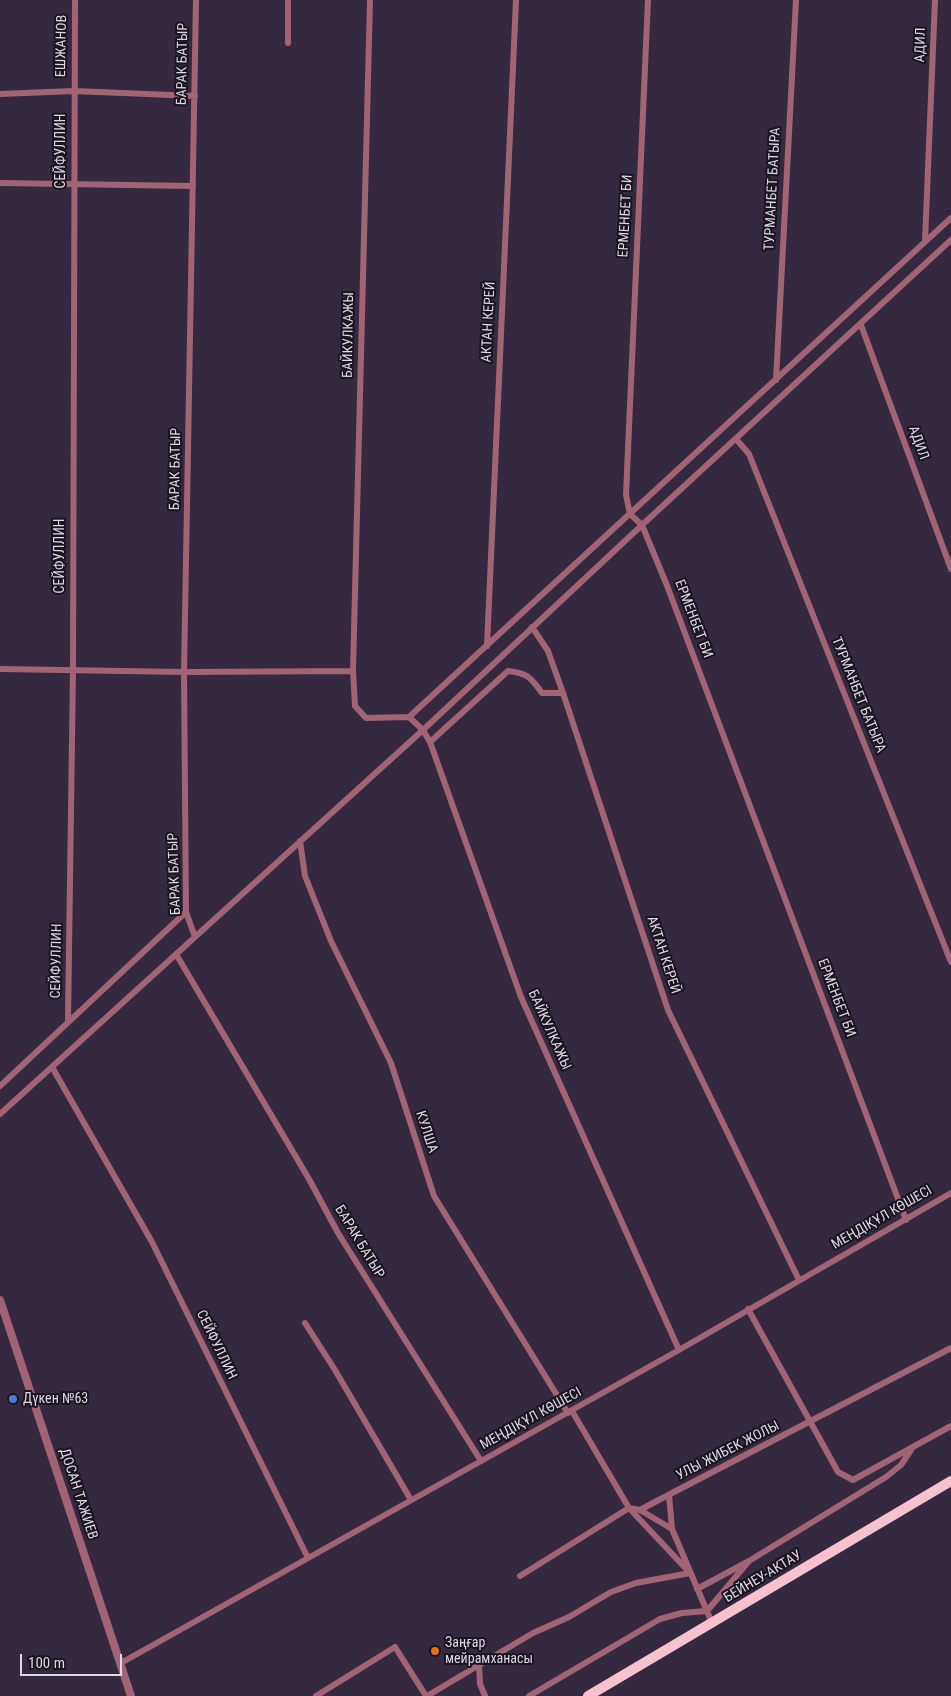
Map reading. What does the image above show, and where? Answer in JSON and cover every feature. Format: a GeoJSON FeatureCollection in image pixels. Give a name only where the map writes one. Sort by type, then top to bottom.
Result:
{"type":"FeatureCollection","features":[{"type":"Feature","properties":{"kind":"highway","name":"БЕЙНЕУ-АКТАУ"},"geometry":{"type":"LineString","coordinates":[[588,1696],[951,1481]]}},
{"type":"Feature","properties":{"kind":"street","name":"ЕШЖАНОВ"},"geometry":{"type":"LineString","coordinates":[[74,91],[75,0]]}},
{"type":"Feature","properties":{"kind":"street","name":"БАРАК БАТЫР"},"geometry":{"type":"LineString","coordinates":[[195,937],[186,912],[184,672],[196,0]]}},
{"type":"Feature","properties":{"kind":"street"},"geometry":{"type":"LineString","coordinates":[[288,0],[288,43]]}},
{"type":"Feature","properties":{"kind":"street","name":"БАЙКУЛКАЖЫ"},"geometry":{"type":"LineString","coordinates":[[370,0],[353,670],[355,706],[360,714],[373,719],[409,717],[423,730],[430,742],[520,997],[679,1350]]}},
{"type":"Feature","properties":{"kind":"street","name":"АКТАН КЕРЕЙ"},"geometry":{"type":"LineString","coordinates":[[487,646],[516,0]]}},
{"type":"Feature","properties":{"kind":"street","name":"ЕРМЕНБЕТ БИ"},"geometry":{"type":"LineString","coordinates":[[648,0],[626,495],[630,514],[642,525],[666,583],[906,1220]]}},
{"type":"Feature","properties":{"kind":"street","name":"ТУРМАНБЕТ БАТЫРА"},"geometry":{"type":"LineString","coordinates":[[776,380],[796,0]]}},
{"type":"Feature","properties":{"kind":"street","name":"АДИЛ"},"geometry":{"type":"LineString","coordinates":[[925,242],[935,0]]}},
{"type":"Feature","properties":{"kind":"street"},"geometry":{"type":"LineString","coordinates":[[0,94],[74,91],[195,96]]}},
{"type":"Feature","properties":{"kind":"street","name":"СЕЙФУЛЛИН"},"geometry":{"type":"LineString","coordinates":[[68,1021],[73,670],[74,91]]}},
{"type":"Feature","properties":{"kind":"street"},"geometry":{"type":"LineString","coordinates":[[0,183],[193,186]]}},
{"type":"Feature","properties":{"kind":"street"},"geometry":{"type":"LineString","coordinates":[[409,717],[951,218]]}},
{"type":"Feature","properties":{"kind":"street"},"geometry":{"type":"LineString","coordinates":[[0,1114],[423,730],[951,240]]}},
{"type":"Feature","properties":{"kind":"street","name":"АДИЛ"},"geometry":{"type":"LineString","coordinates":[[861,325],[951,570]]}},
{"type":"Feature","properties":{"kind":"street","name":"ТУРМАНБЕТ БАТЫРА"},"geometry":{"type":"LineString","coordinates":[[736,440],[749,454],[951,962]]}},
{"type":"Feature","properties":{"kind":"street","name":"АКТАН КЕРЕЙ"},"geometry":{"type":"LineString","coordinates":[[532,627],[548,651],[563,693],[668,1010],[799,1280]]}},
{"type":"Feature","properties":{"kind":"street"},"geometry":{"type":"LineString","coordinates":[[0,668],[184,672],[353,670]]}},
{"type":"Feature","properties":{"kind":"street"},"geometry":{"type":"LineString","coordinates":[[430,742],[508,671],[520,672],[532,679],[542,693],[563,693]]}},
{"type":"Feature","properties":{"kind":"street","name":"КУЛША"},"geometry":{"type":"LineString","coordinates":[[300,841],[305,876],[331,941],[391,1064],[434,1196],[629,1508],[690,1573]]}},
{"type":"Feature","properties":{"kind":"street"},"geometry":{"type":"LineString","coordinates":[[0,1086],[186,912]]}},
{"type":"Feature","properties":{"kind":"street","name":"БАРАК БАТЫР"},"geometry":{"type":"LineString","coordinates":[[176,954],[304,1170],[338,1233],[481,1461]]}},
{"type":"Feature","properties":{"kind":"street","name":"СЕЙФУЛЛИН"},"geometry":{"type":"LineString","coordinates":[[52,1068],[152,1242],[308,1558]]}},
{"type":"Feature","properties":{"kind":"street","name":"МЕҢДІҚҰЛ КӨШЕСІ"},"geometry":{"type":"LineString","coordinates":[[121,1663],[570,1412],[951,1193]]}},
{"type":"Feature","properties":{"kind":"street","name":"ДОСАН ТАЖИЕВ"},"geometry":{"type":"LineString","coordinates":[[0,1300],[132,1696]]}},
{"type":"Feature","properties":{"kind":"street"},"geometry":{"type":"LineString","coordinates":[[748,1309],[838,1472],[848,1480],[853,1480],[951,1426]]}},
{"type":"Feature","properties":{"kind":"street"},"geometry":{"type":"LineString","coordinates":[[305,1323],[336,1370],[411,1500]]}},
{"type":"Feature","properties":{"kind":"street","name":"УЛЫ ЖИБЕК ЖОЛЫ"},"geometry":{"type":"LineString","coordinates":[[640,1510],[951,1348]]}},
{"type":"Feature","properties":{"kind":"street"},"geometry":{"type":"LineString","coordinates":[[697,1589],[749,1561],[886,1477],[901,1465],[914,1447]]}},
{"type":"Feature","properties":{"kind":"street"},"geometry":{"type":"LineString","coordinates":[[670,1495],[672,1529],[712,1623]]}},
{"type":"Feature","properties":{"kind":"street"},"geometry":{"type":"LineString","coordinates":[[520,1576],[629,1508],[640,1510],[672,1529]]}},
{"type":"Feature","properties":{"kind":"street"},"geometry":{"type":"LineString","coordinates":[[529,1696],[660,1619],[682,1613],[706,1611],[749,1561]]}},
{"type":"Feature","properties":{"kind":"street"},"geometry":{"type":"LineString","coordinates":[[316,1696],[395,1647],[427,1696],[533,1633],[569,1617],[611,1592],[636,1583],[690,1573]]}},
{"type":"Feature","properties":{"kind":"street"},"geometry":{"type":"LineString","coordinates":[[479,1665],[480,1684],[485,1696]]}},
{"type":"Feature","properties":{"kind":"place","name":"Дүкен №63"},"geometry":{"type":"Point","coordinates":[13,1399]}},
{"type":"Feature","properties":{"kind":"place","name":"Заңғар мейрамханасы"},"geometry":{"type":"Point","coordinates":[435,1651]}}]}
